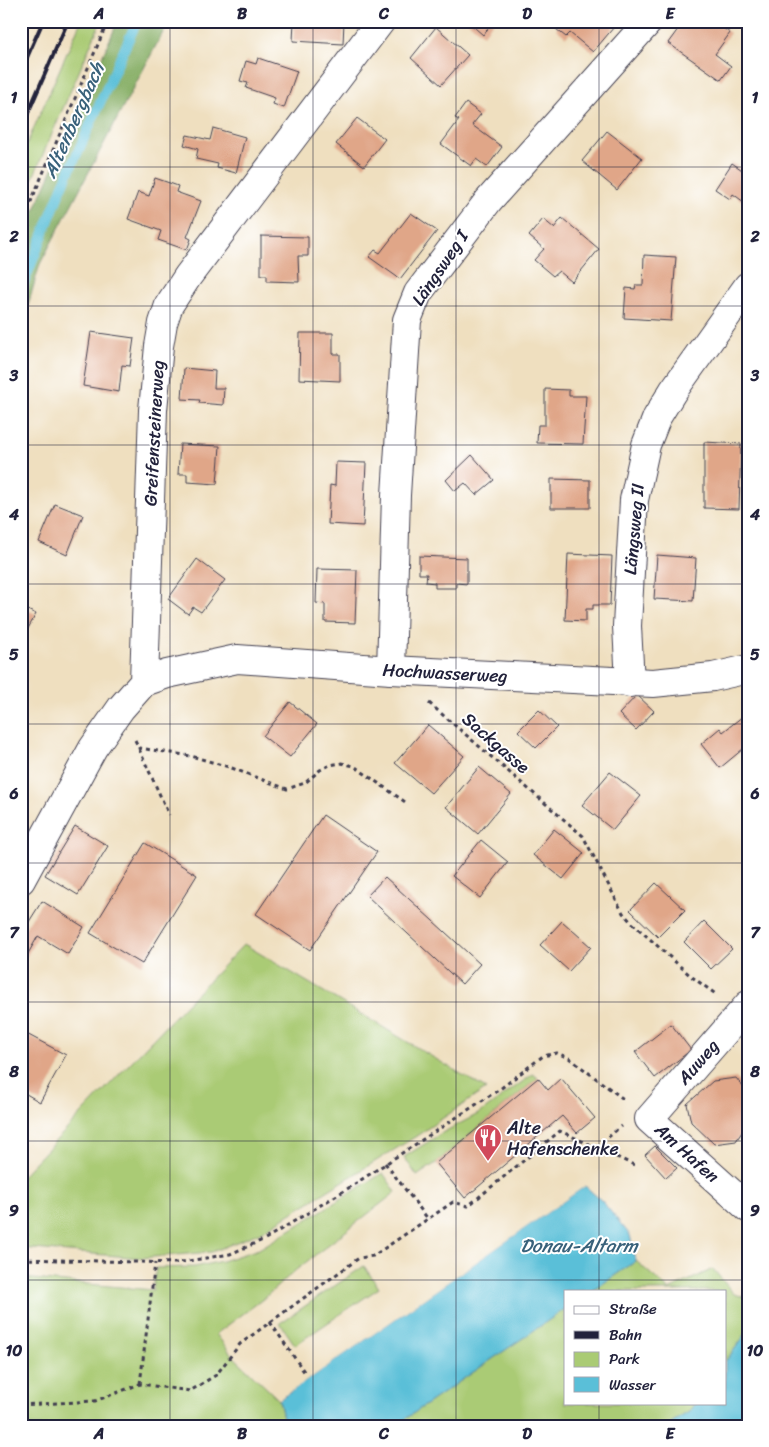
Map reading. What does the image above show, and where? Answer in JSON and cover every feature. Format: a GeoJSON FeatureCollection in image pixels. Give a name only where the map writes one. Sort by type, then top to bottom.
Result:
{"type":"FeatureCollection","features":[{"type":"Feature","properties":{"kind":"street","name":"Greifensteinerweg"},"geometry":{"type":"LineString","coordinates":[[144,682],[153,410],[159,346],[168,305],[381,21]]}},
{"type":"Feature","properties":{"kind":"street","name":"Längsweg I"},"geometry":{"type":"LineString","coordinates":[[391,670],[396,495],[407,320],[418,293],[489,200],[649,21]]}},
{"type":"Feature","properties":{"kind":"street","name":"Längsweg II"},"geometry":{"type":"LineString","coordinates":[[630,683],[627,626],[634,500],[646,445],[657,417],[673,391],[748,286]]}},
{"type":"Feature","properties":{"kind":"street","name":"Hochwasserweg"},"geometry":{"type":"LineString","coordinates":[[144,682],[167,674],[237,659],[391,670],[630,683],[653,683],[713,677],[748,669]]}},
{"type":"Feature","properties":{"kind":"street"},"geometry":{"type":"LineString","coordinates":[[21,880],[93,748],[121,708],[144,682]]}},
{"type":"Feature","properties":{"kind":"street","name":"Auweg"},"geometry":{"type":"LineString","coordinates":[[643,1114],[745,1009]]}},
{"type":"Feature","properties":{"kind":"street","name":"Am Hafen"},"geometry":{"type":"LineString","coordinates":[[643,1114],[748,1208]]}},
{"type":"Feature","properties":{"kind":"path"},"geometry":{"type":"LineString","coordinates":[[21,224],[108,21]]}},
{"type":"Feature","properties":{"kind":"path","name":"Sackgasse"},"geometry":{"type":"LineString","coordinates":[[428,702],[583,836],[631,922],[692,977],[745,1009]]}},
{"type":"Feature","properties":{"kind":"path"},"geometry":{"type":"LineString","coordinates":[[121,708],[168,815]]}},
{"type":"Feature","properties":{"kind":"path"},"geometry":{"type":"LineString","coordinates":[[139,748],[191,756],[229,767],[287,789],[306,783],[320,770],[330,765],[341,763],[354,766],[408,804]]}},
{"type":"Feature","properties":{"kind":"path"},"geometry":{"type":"LineString","coordinates":[[21,1259],[176,1263],[230,1254],[265,1239],[347,1189],[500,1090],[542,1056],[557,1053],[569,1058],[643,1114],[596,1148]]}},
{"type":"Feature","properties":{"kind":"path"},"geometry":{"type":"LineString","coordinates":[[21,1405],[95,1400],[140,1384],[190,1391],[216,1375],[240,1344],[359,1258],[373,1256],[453,1202],[468,1206],[560,1131],[634,1165]]}},
{"type":"Feature","properties":{"kind":"path"},"geometry":{"type":"LineString","coordinates":[[385,1163],[428,1219]]}},
{"type":"Feature","properties":{"kind":"path"},"geometry":{"type":"LineString","coordinates":[[140,1384],[155,1262]]}},
{"type":"Feature","properties":{"kind":"path"},"geometry":{"type":"LineString","coordinates":[[270,1322],[305,1373]]}},
{"type":"Feature","properties":{"kind":"green space"},"geometry":{"type":"Polygon","coordinates":[[[81,21],[101,21],[21,205],[21,157],[81,21]]]}},
{"type":"Feature","properties":{"kind":"green space"},"geometry":{"type":"Polygon","coordinates":[[[118,21],[169,21],[40,264],[21,329],[21,241],[118,21]]]}},
{"type":"Feature","properties":{"kind":"green space"},"geometry":{"type":"Polygon","coordinates":[[[244,944],[486,1089],[415,1137],[261,1232],[212,1252],[141,1258],[21,1248],[21,1177],[244,944]]]}},
{"type":"Feature","properties":{"kind":"green space"},"geometry":{"type":"Polygon","coordinates":[[[533,1074],[538,1078],[436,1163],[417,1176],[404,1157],[442,1133],[480,1113],[533,1074]]]}},
{"type":"Feature","properties":{"kind":"green space"},"geometry":{"type":"Polygon","coordinates":[[[383,1173],[396,1192],[296,1270],[263,1299],[216,1334],[232,1355],[279,1400],[285,1426],[21,1426],[21,1278],[153,1290],[156,1268],[195,1267],[222,1261],[259,1249],[383,1173]]]}},
{"type":"Feature","properties":{"kind":"green space"},"geometry":{"type":"Polygon","coordinates":[[[636,1261],[669,1290],[593,1290],[636,1261]]]}},
{"type":"Feature","properties":{"kind":"green space"},"geometry":{"type":"Polygon","coordinates":[[[364,1266],[379,1288],[295,1345],[280,1323],[364,1266]]]}},
{"type":"Feature","properties":{"kind":"green space"},"geometry":{"type":"Polygon","coordinates":[[[713,1269],[734,1294],[748,1298],[748,1331],[726,1361],[726,1290],[669,1290],[713,1269]]]}},
{"type":"Feature","properties":{"kind":"green space"},"geometry":{"type":"Polygon","coordinates":[[[564,1310],[564,1404],[694,1404],[689,1412],[666,1426],[395,1426],[564,1310]]]}},
{"type":"Feature","properties":{"kind":"water","name":"Donau-Altarm"},"geometry":{"type":"Polygon","coordinates":[[[585,1186],[602,1201],[630,1235],[636,1261],[593,1290],[564,1290],[564,1310],[395,1426],[285,1426],[279,1400],[585,1186]]]}},
{"type":"Feature","properties":{"kind":"water"},"geometry":{"type":"Polygon","coordinates":[[[748,1331],[748,1426],[666,1426],[689,1412],[694,1404],[726,1404],[726,1361],[748,1331]]]}},
{"type":"Feature","properties":{"kind":"pier"},"geometry":{"type":"Polygon","coordinates":[[[583,1184],[585,1186],[292,1391],[291,1389],[583,1184]]]}},
{"type":"Feature","properties":{"kind":"building"},"geometry":{"type":"Polygon","coordinates":[[[294,21],[344,21],[343,44],[293,41],[294,21]]]}},
{"type":"Feature","properties":{"kind":"building"},"geometry":{"type":"Polygon","coordinates":[[[467,21],[494,21],[483,35],[467,21]]]}},
{"type":"Feature","properties":{"kind":"building"},"geometry":{"type":"Polygon","coordinates":[[[562,21],[607,21],[614,27],[593,52],[570,33],[566,37],[556,29],[562,21]]]}},
{"type":"Feature","properties":{"kind":"building"},"geometry":{"type":"Polygon","coordinates":[[[684,21],[713,21],[730,33],[715,54],[731,66],[721,80],[668,43],[684,21]]]}},
{"type":"Feature","properties":{"kind":"building"},"geometry":{"type":"Polygon","coordinates":[[[436,27],[468,55],[441,85],[411,58],[436,27]]]}},
{"type":"Feature","properties":{"kind":"building"},"geometry":{"type":"Polygon","coordinates":[[[258,58],[297,71],[284,108],[273,104],[275,98],[246,88],[248,83],[240,81],[246,61],[256,64],[258,58]]]}},
{"type":"Feature","properties":{"kind":"building"},"geometry":{"type":"Polygon","coordinates":[[[466,103],[481,114],[472,125],[502,147],[487,167],[476,159],[471,166],[441,144],[459,120],[455,118],[466,103]]]}},
{"type":"Feature","properties":{"kind":"building"},"geometry":{"type":"Polygon","coordinates":[[[357,118],[385,139],[364,166],[336,144],[357,118]]]}},
{"type":"Feature","properties":{"kind":"building"},"geometry":{"type":"Polygon","coordinates":[[[213,128],[245,137],[236,173],[217,168],[218,164],[196,159],[198,149],[184,145],[187,135],[210,140],[213,128]]]}},
{"type":"Feature","properties":{"kind":"building"},"geometry":{"type":"Polygon","coordinates":[[[607,131],[642,158],[617,190],[582,161],[607,131]]]}},
{"type":"Feature","properties":{"kind":"building"},"geometry":{"type":"Polygon","coordinates":[[[732,163],[748,174],[748,205],[733,194],[730,199],[715,189],[732,163]]]}},
{"type":"Feature","properties":{"kind":"building"},"geometry":{"type":"Polygon","coordinates":[[[155,178],[178,186],[176,192],[201,201],[187,237],[191,239],[187,250],[158,240],[161,231],[128,219],[138,192],[149,196],[155,178]]]}},
{"type":"Feature","properties":{"kind":"building"},"geometry":{"type":"Polygon","coordinates":[[[411,213],[437,231],[400,279],[369,257],[375,250],[380,253],[411,213]]]}},
{"type":"Feature","properties":{"kind":"building"},"geometry":{"type":"Polygon","coordinates":[[[562,218],[599,249],[572,282],[559,271],[553,276],[534,260],[544,249],[529,236],[543,219],[554,228],[562,218]]]}},
{"type":"Feature","properties":{"kind":"building"},"geometry":{"type":"Polygon","coordinates":[[[261,236],[308,237],[308,256],[298,256],[299,282],[267,281],[267,275],[261,275],[261,236]]]}},
{"type":"Feature","properties":{"kind":"building"},"geometry":{"type":"Polygon","coordinates":[[[644,255],[676,257],[671,321],[624,318],[626,288],[635,289],[636,285],[643,285],[644,255]]]}},
{"type":"Feature","properties":{"kind":"building"},"geometry":{"type":"Polygon","coordinates":[[[91,332],[134,338],[130,366],[122,365],[119,392],[83,386],[91,332]]]}},
{"type":"Feature","properties":{"kind":"building"},"geometry":{"type":"Polygon","coordinates":[[[300,333],[333,333],[333,354],[340,354],[340,381],[299,379],[300,333]]]}},
{"type":"Feature","properties":{"kind":"building"},"geometry":{"type":"Polygon","coordinates":[[[184,368],[215,371],[214,388],[224,388],[223,405],[199,403],[200,400],[182,399],[184,368]]]}},
{"type":"Feature","properties":{"kind":"building"},"geometry":{"type":"Polygon","coordinates":[[[545,389],[569,390],[569,396],[586,396],[583,444],[537,443],[538,425],[545,425],[545,389]]]}},
{"type":"Feature","properties":{"kind":"building"},"geometry":{"type":"Polygon","coordinates":[[[704,442],[741,444],[739,509],[704,508],[704,442]]]}},
{"type":"Feature","properties":{"kind":"building"},"geometry":{"type":"Polygon","coordinates":[[[180,444],[220,446],[217,484],[187,482],[187,474],[178,474],[180,444]]]}},
{"type":"Feature","properties":{"kind":"building"},"geometry":{"type":"Polygon","coordinates":[[[472,455],[494,480],[476,495],[465,483],[455,491],[446,480],[472,455]]]}},
{"type":"Feature","properties":{"kind":"building"},"geometry":{"type":"Polygon","coordinates":[[[336,462],[366,463],[363,526],[328,524],[330,485],[335,486],[336,462]]]}},
{"type":"Feature","properties":{"kind":"building"},"geometry":{"type":"Polygon","coordinates":[[[551,479],[590,480],[590,508],[551,508],[551,479]]]}},
{"type":"Feature","properties":{"kind":"building"},"geometry":{"type":"Polygon","coordinates":[[[55,504],[83,515],[67,555],[39,542],[55,504]]]}},
{"type":"Feature","properties":{"kind":"building"},"geometry":{"type":"Polygon","coordinates":[[[568,554],[612,556],[610,605],[593,605],[593,609],[586,609],[586,621],[565,620],[568,554]]]}},
{"type":"Feature","properties":{"kind":"building"},"geometry":{"type":"Polygon","coordinates":[[[657,555],[696,558],[693,601],[654,599],[657,555]]]}},
{"type":"Feature","properties":{"kind":"building"},"geometry":{"type":"Polygon","coordinates":[[[419,556],[467,558],[467,584],[456,583],[456,588],[435,588],[435,583],[426,582],[427,574],[419,574],[419,556]]]}},
{"type":"Feature","properties":{"kind":"building"},"geometry":{"type":"Polygon","coordinates":[[[197,559],[225,580],[201,612],[193,607],[188,614],[168,599],[197,559]]]}},
{"type":"Feature","properties":{"kind":"building"},"geometry":{"type":"Polygon","coordinates":[[[317,569],[357,570],[355,623],[325,622],[325,604],[316,603],[317,569]]]}},
{"type":"Feature","properties":{"kind":"building"},"geometry":{"type":"Polygon","coordinates":[[[21,607],[36,614],[25,634],[21,632],[21,607]]]}},
{"type":"Feature","properties":{"kind":"building"},"geometry":{"type":"Polygon","coordinates":[[[637,695],[654,711],[636,730],[619,714],[637,695]]]}},
{"type":"Feature","properties":{"kind":"building"},"geometry":{"type":"Polygon","coordinates":[[[290,702],[317,724],[290,757],[263,736],[290,702]]]}},
{"type":"Feature","properties":{"kind":"building"},"geometry":{"type":"Polygon","coordinates":[[[539,710],[557,727],[536,748],[518,731],[539,710]]]}},
{"type":"Feature","properties":{"kind":"building"},"geometry":{"type":"Polygon","coordinates":[[[748,712],[748,755],[743,749],[720,768],[701,744],[720,728],[723,732],[748,712]]]}},
{"type":"Feature","properties":{"kind":"building"},"geometry":{"type":"Polygon","coordinates":[[[428,725],[464,756],[431,793],[395,763],[428,725]]]}},
{"type":"Feature","properties":{"kind":"building"},"geometry":{"type":"Polygon","coordinates":[[[479,767],[511,794],[478,834],[446,807],[479,767]]]}},
{"type":"Feature","properties":{"kind":"building"},"geometry":{"type":"Polygon","coordinates":[[[610,772],[641,796],[613,830],[582,805],[610,772]]]}},
{"type":"Feature","properties":{"kind":"building"},"geometry":{"type":"Polygon","coordinates":[[[323,815],[377,852],[310,950],[256,914],[323,815]]]}},
{"type":"Feature","properties":{"kind":"building"},"geometry":{"type":"Polygon","coordinates":[[[75,826],[108,846],[78,895],[45,875],[75,826]]]}},
{"type":"Feature","properties":{"kind":"building"},"geometry":{"type":"Polygon","coordinates":[[[554,829],[584,853],[563,879],[533,855],[554,829]]]}},
{"type":"Feature","properties":{"kind":"building"},"geometry":{"type":"Polygon","coordinates":[[[481,840],[508,862],[480,898],[452,876],[481,840]]]}},
{"type":"Feature","properties":{"kind":"building"},"geometry":{"type":"Polygon","coordinates":[[[145,843],[197,875],[142,964],[90,933],[145,843]]]}},
{"type":"Feature","properties":{"kind":"building"},"geometry":{"type":"Polygon","coordinates":[[[385,877],[480,964],[462,984],[367,896],[385,877]]]}},
{"type":"Feature","properties":{"kind":"building"},"geometry":{"type":"Polygon","coordinates":[[[656,883],[685,910],[658,937],[630,910],[656,883]]]}},
{"type":"Feature","properties":{"kind":"building"},"geometry":{"type":"Polygon","coordinates":[[[42,901],[84,927],[68,954],[38,936],[21,966],[21,925],[25,928],[42,901]]]}},
{"type":"Feature","properties":{"kind":"building"},"geometry":{"type":"Polygon","coordinates":[[[562,921],[591,947],[569,971],[540,945],[562,921]]]}},
{"type":"Feature","properties":{"kind":"building"},"geometry":{"type":"Polygon","coordinates":[[[704,921],[732,949],[711,969],[684,942],[704,921]]]}},
{"type":"Feature","properties":{"kind":"building"},"geometry":{"type":"Polygon","coordinates":[[[671,1024],[691,1050],[655,1078],[635,1052],[671,1024]]]}},
{"type":"Feature","properties":{"kind":"building"},"geometry":{"type":"Polygon","coordinates":[[[21,1031],[66,1055],[40,1102],[21,1091],[21,1031]]]}},
{"type":"Feature","properties":{"kind":"building"},"geometry":{"type":"Polygon","coordinates":[[[538,1078],[548,1090],[561,1078],[595,1118],[577,1133],[562,1116],[465,1198],[436,1163],[538,1078]]]}},
{"type":"Feature","properties":{"kind":"building"},"geometry":{"type":"Polygon","coordinates":[[[736,1078],[748,1093],[748,1123],[736,1141],[714,1144],[691,1122],[687,1104],[713,1081],[736,1078]]]}},
{"type":"Feature","properties":{"kind":"building"},"geometry":{"type":"Polygon","coordinates":[[[655,1146],[677,1168],[666,1178],[645,1155],[655,1146]]]}},
{"type":"Feature","properties":{"kind":"waterway","name":"Altenbergbach"},"geometry":{"type":"LineString","coordinates":[[21,290],[62,187],[137,21]]}},
{"type":"Feature","properties":{"kind":"railway"},"geometry":{"type":"LineString","coordinates":[[21,71],[43,21]]}},
{"type":"Feature","properties":{"kind":"railway"},"geometry":{"type":"LineString","coordinates":[[21,129],[68,21]]}},
{"type":"Feature","properties":{"kind":"place","name":"Alte Hafenschenke"},"geometry":{"type":"Point","coordinates":[488,1162]}}]}
